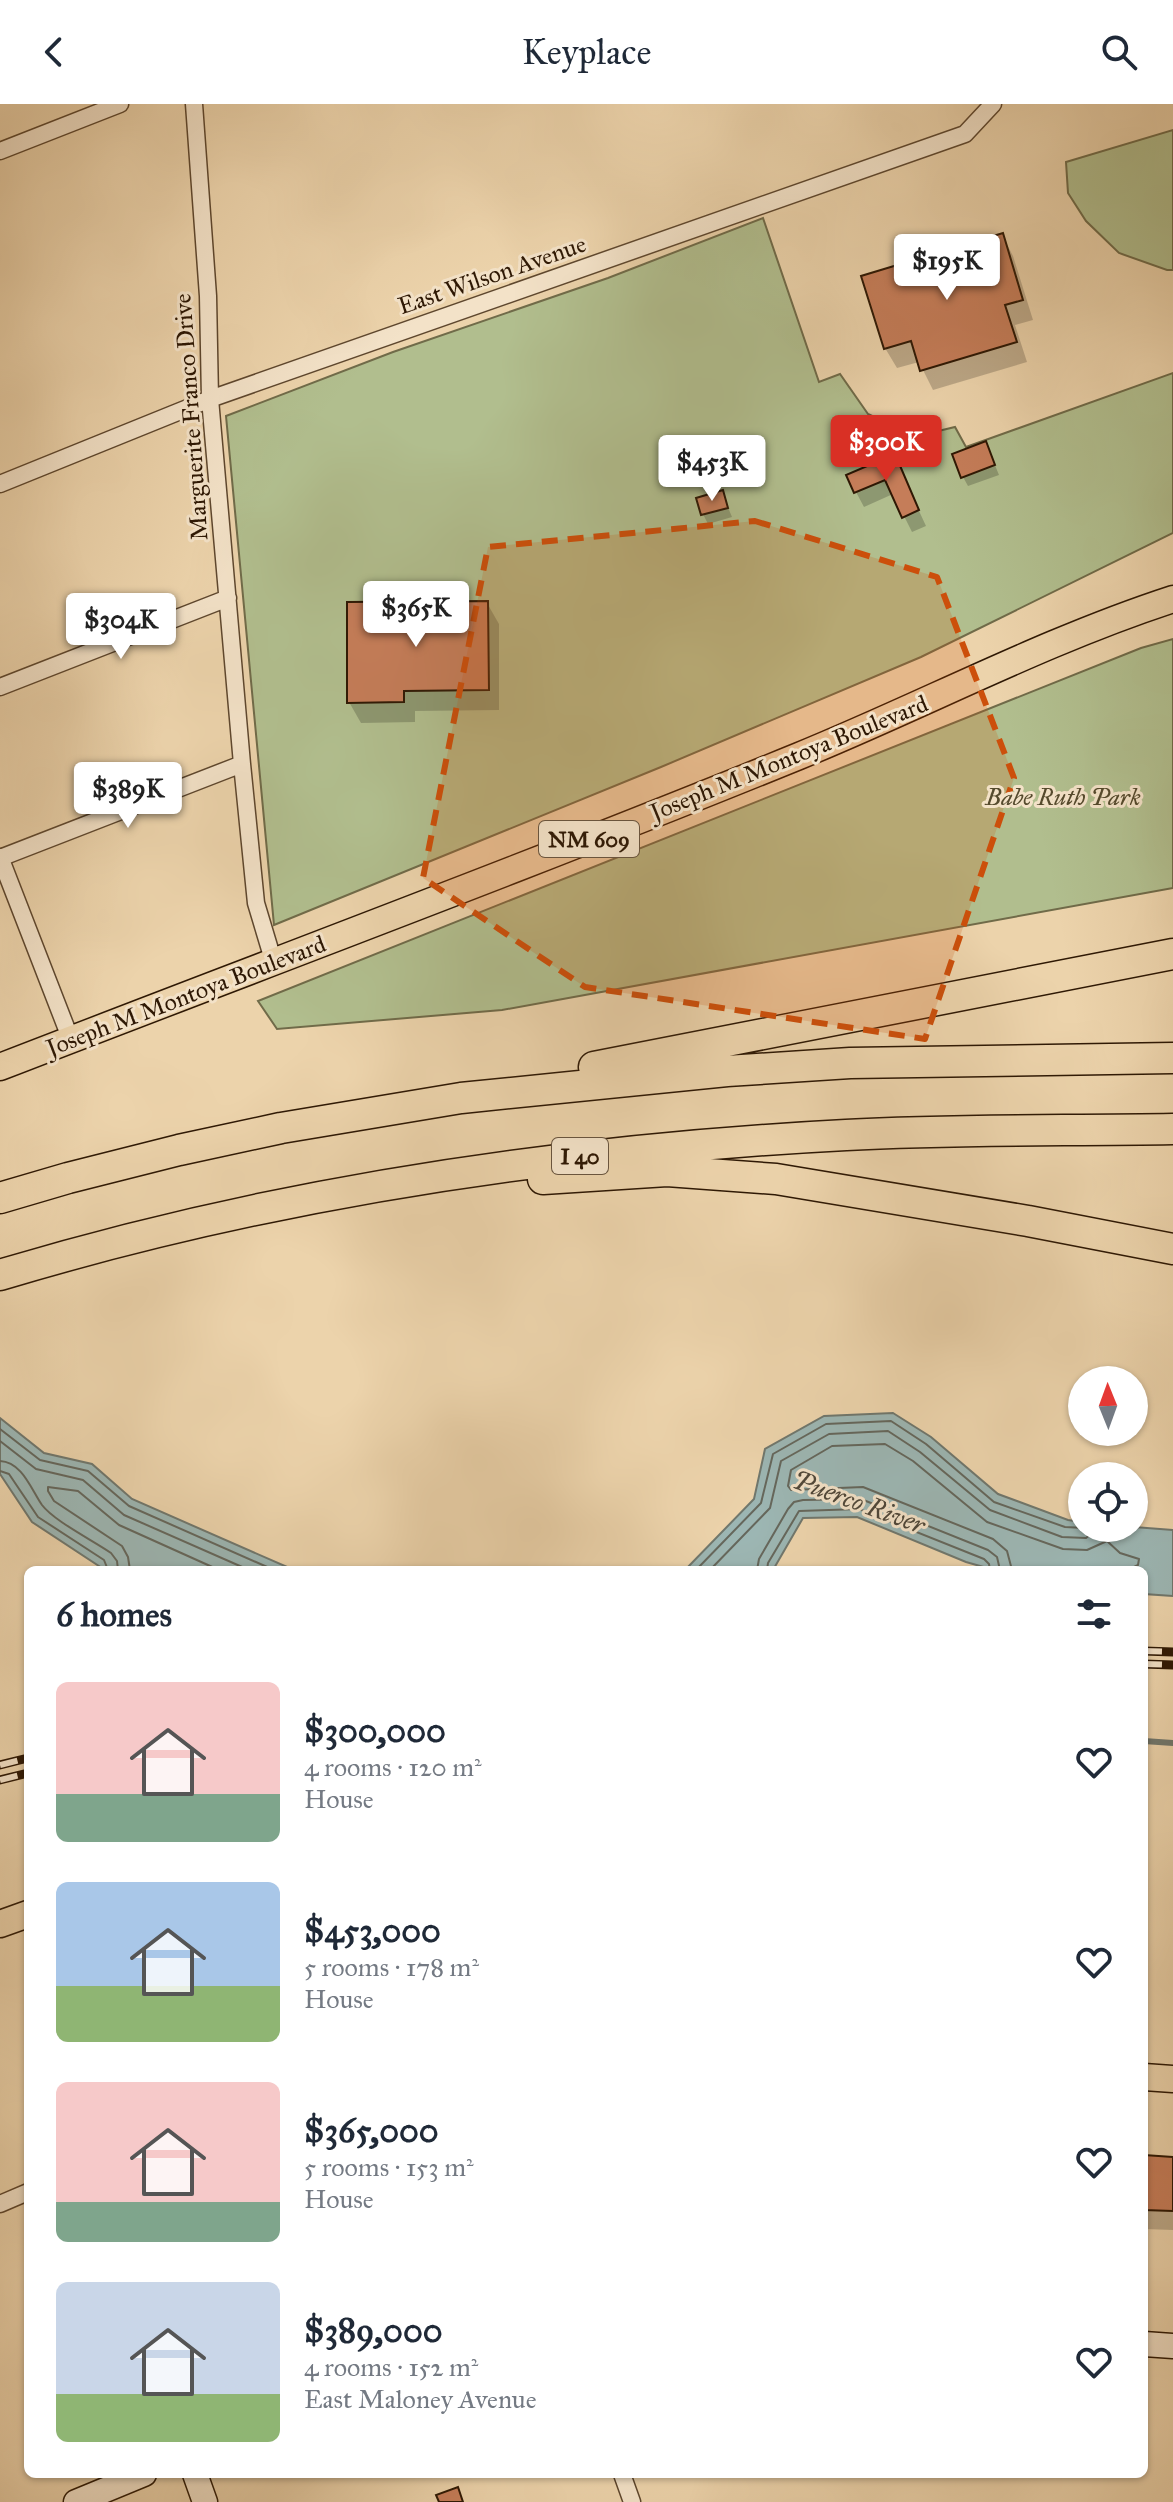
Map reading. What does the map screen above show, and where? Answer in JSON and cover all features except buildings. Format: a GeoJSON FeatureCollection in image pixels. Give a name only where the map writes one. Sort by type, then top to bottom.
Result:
{"type":"FeatureCollection","features":[{"type":"Feature","properties":{"kind":"highway"},"geometry":{"type":"LineString","coordinates":[[0,1198],[179,1150],[281,1128],[1173,954]]}},
{"type":"Feature","properties":{"kind":"highway"},"geometry":{"type":"LineString","coordinates":[[281,1128],[461,1098],[727,1071],[850,1063],[1173,1058]]}},
{"type":"Feature","properties":{"kind":"highway","name":"I 40"},"geometry":{"type":"LineString","coordinates":[[0,1275],[86,1249],[205,1220],[333,1194],[580,1156],[847,1135],[1173,1129]]}},
{"type":"Feature","properties":{"kind":"highway"},"geometry":{"type":"LineString","coordinates":[[333,1194],[667,1171],[776,1179],[1173,1249]]}},
{"type":"Feature","properties":{"kind":"main road","name":"Joseph M Montoya Boulevard"},"geometry":{"type":"LineString","coordinates":[[0,1067],[800,756],[1061,641],[1173,599]]}},
{"type":"Feature","properties":{"kind":"main road"},"geometry":{"type":"LineString","coordinates":[[0,1924],[24,1915]]}},
{"type":"Feature","properties":{"kind":"main road"},"geometry":{"type":"LineString","coordinates":[[1148,2077],[1173,2079]]}},
{"type":"Feature","properties":{"kind":"main road"},"geometry":{"type":"LineString","coordinates":[[1148,2344],[1173,2346]]}},
{"type":"Feature","properties":{"kind":"main road"},"geometry":{"type":"LineString","coordinates":[[76,2502],[134,2478]]}},
{"type":"Feature","properties":{"kind":"main road"},"geometry":{"type":"LineString","coordinates":[[196,2478],[205,2502]]}},
{"type":"Feature","properties":{"kind":"street"},"geometry":{"type":"LineString","coordinates":[[0,151],[120,104]]}},
{"type":"Feature","properties":{"kind":"street","name":"Marguerite Franco Drive"},"geometry":{"type":"LineString","coordinates":[[194,104],[208,296],[210,399],[242,764],[256,903],[274,963]]}},
{"type":"Feature","properties":{"kind":"street","name":"East Wilson Avenue"},"geometry":{"type":"LineString","coordinates":[[0,484],[210,399],[965,134],[993,104]]}},
{"type":"Feature","properties":{"kind":"street"},"geometry":{"type":"LineString","coordinates":[[0,687],[228,598]]}},
{"type":"Feature","properties":{"kind":"street"},"geometry":{"type":"LineString","coordinates":[[71,1040],[0,858],[242,764]]}},
{"type":"Feature","properties":{"kind":"street"},"geometry":{"type":"LineString","coordinates":[[0,2204],[24,2194]]}},
{"type":"Feature","properties":{"kind":"street"},"geometry":{"type":"LineString","coordinates":[[623,2478],[632,2502]]}},
{"type":"Feature","properties":{"kind":"highlighted area"},"geometry":{"type":"Polygon","coordinates":[[[755,521],[937,577],[1014,778],[925,1039],[585,987],[423,878],[488,547],[755,521]]]}},
{"type":"Feature","properties":{"kind":"green space"},"geometry":{"type":"Polygon","coordinates":[[[1173,130],[1173,270],[1167,270],[1119,253],[1086,221],[1068,193],[1066,162],[1173,130]]]}},
{"type":"Feature","properties":{"kind":"green space"},"geometry":{"type":"Polygon","coordinates":[[[763,218],[819,382],[840,374],[868,414],[897,428],[926,434],[955,427],[966,447],[1173,373],[1173,533],[921,657],[274,925],[226,416],[393,352],[608,278],[763,218]]]}},
{"type":"Feature","properties":{"kind":"green space","name":"Babe Ruth Park"},"geometry":{"type":"Polygon","coordinates":[[[1173,639],[1173,888],[502,1010],[277,1029],[258,1001],[1141,648],[1173,639]]]}},
{"type":"Feature","properties":{"kind":"water","name":"Puerco River"},"geometry":{"type":"Polygon","coordinates":[[[893,1413],[931,1437],[998,1494],[1068,1520],[1068,1542],[1148,1542],[1148,1528],[1173,1530],[1173,1596],[1148,1594],[1148,1566],[980,1566],[857,1517],[803,1518],[775,1566],[689,1566],[754,1499],[765,1449],[824,1416],[893,1413]]]}},
{"type":"Feature","properties":{"kind":"water"},"geometry":{"type":"Polygon","coordinates":[[[0,1418],[44,1453],[92,1464],[132,1499],[285,1566],[99,1566],[32,1522],[0,1474],[0,1418]]]}},
{"type":"Feature","properties":{"kind":"waterway"},"geometry":{"type":"LineString","coordinates":[[1148,1741],[1173,1743]]}},
{"type":"Feature","properties":{"kind":"railway"},"geometry":{"type":"LineString","coordinates":[[1148,1651],[1173,1652]]}},
{"type":"Feature","properties":{"kind":"railway"},"geometry":{"type":"LineString","coordinates":[[1148,1664],[1173,1665]]}},
{"type":"Feature","properties":{"kind":"railway"},"geometry":{"type":"LineString","coordinates":[[0,1765],[24,1759]]}},
{"type":"Feature","properties":{"kind":"railway"},"geometry":{"type":"LineString","coordinates":[[0,1780],[24,1774]]}}]}
